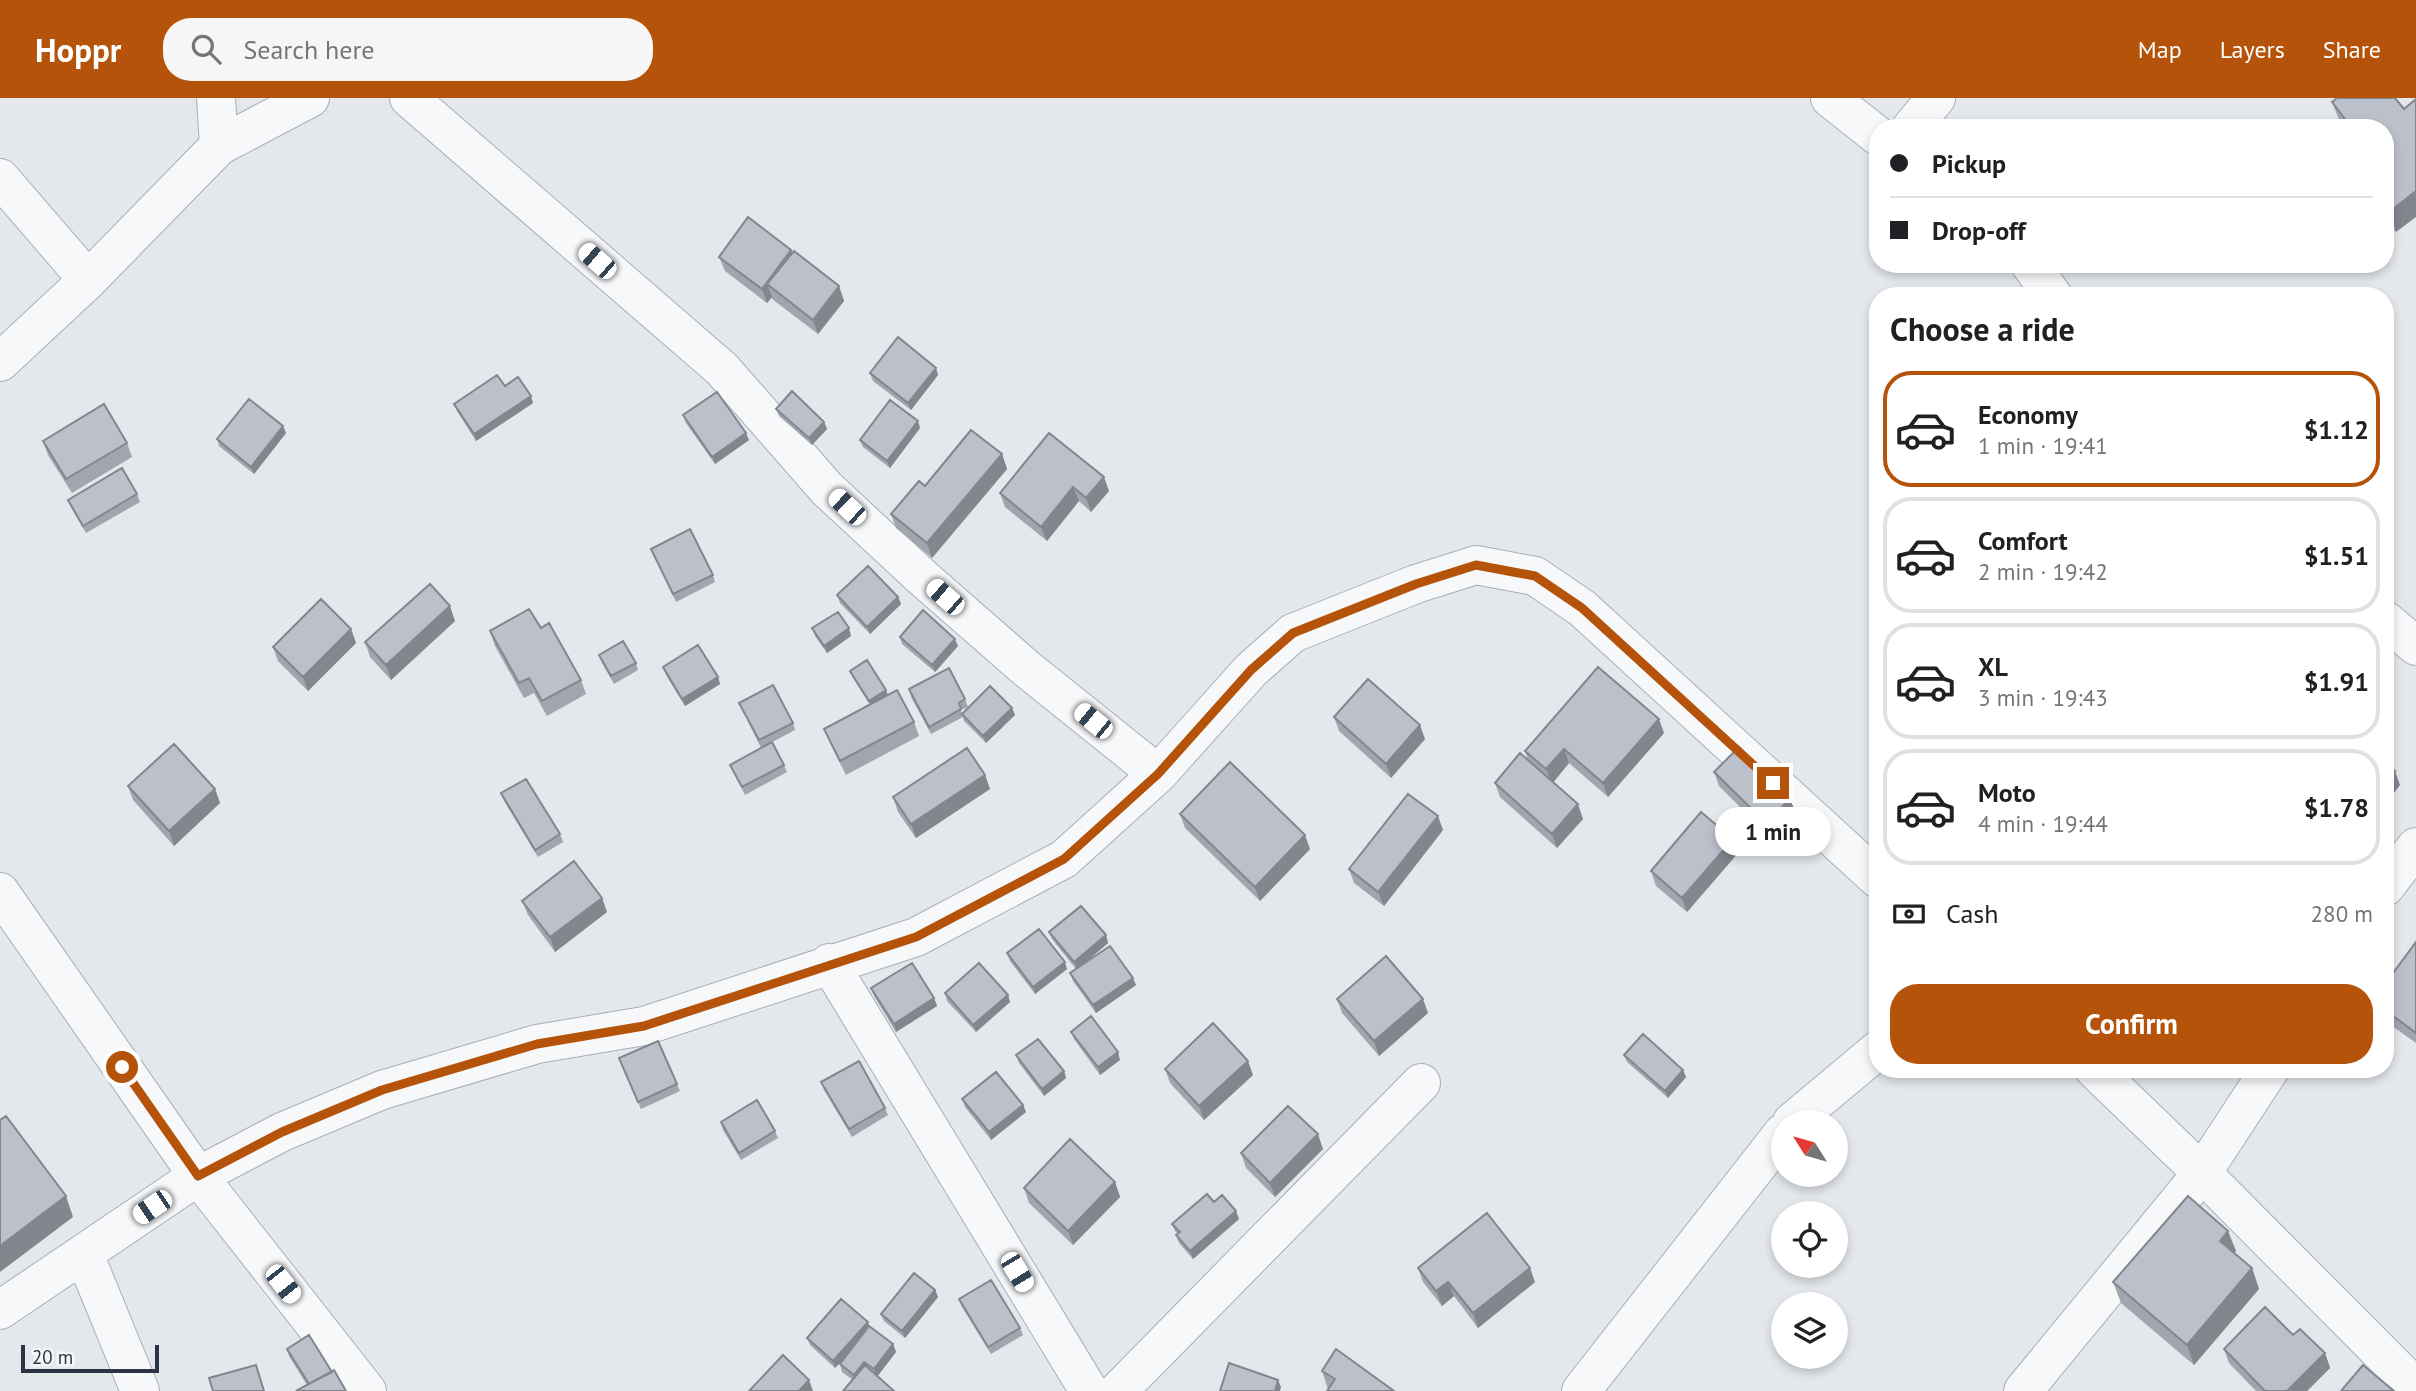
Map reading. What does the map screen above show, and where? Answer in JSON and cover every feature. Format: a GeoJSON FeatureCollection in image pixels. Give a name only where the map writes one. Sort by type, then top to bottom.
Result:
{"type":"FeatureCollection","features":[{"type":"Feature","properties":{"kind":"street"},"geometry":{"type":"LineString","coordinates":[[216,98],[219,146]]}},
{"type":"Feature","properties":{"kind":"street"},"geometry":{"type":"LineString","coordinates":[[0,362],[88,280],[219,146],[310,98]]}},
{"type":"Feature","properties":{"kind":"street"},"geometry":{"type":"LineString","coordinates":[[409,98],[722,369],[827,489],[924,579],[1027,669],[1158,774]]}},
{"type":"Feature","properties":{"kind":"street"},"geometry":{"type":"LineString","coordinates":[[1830,98],[1869,129]]}},
{"type":"Feature","properties":{"kind":"street"},"geometry":{"type":"LineString","coordinates":[[1918,119],[1936,98]]}},
{"type":"Feature","properties":{"kind":"street"},"geometry":{"type":"LineString","coordinates":[[0,178],[88,280]]}},
{"type":"Feature","properties":{"kind":"street"},"geometry":{"type":"LineString","coordinates":[[0,1310],[198,1176],[282,1132],[382,1090],[537,1044],[644,1026],[829,963],[916,937],[1064,859],[1158,774],[1251,670],[1293,633],[1416,584],[1476,565],[1535,576],[1582,608],[1869,870]]}},
{"type":"Feature","properties":{"kind":"street"},"geometry":{"type":"LineString","coordinates":[[2394,628],[2416,646]]}},
{"type":"Feature","properties":{"kind":"street"},"geometry":{"type":"LineString","coordinates":[[2394,875],[2416,847]]}},
{"type":"Feature","properties":{"kind":"street"},"geometry":{"type":"LineString","coordinates":[[0,892],[198,1176],[367,1391]]}},
{"type":"Feature","properties":{"kind":"street"},"geometry":{"type":"LineString","coordinates":[[829,963],[1089,1391]]}},
{"type":"Feature","properties":{"kind":"street"},"geometry":{"type":"LineString","coordinates":[[1807,1110],[1869,1058]]}},
{"type":"Feature","properties":{"kind":"street"},"geometry":{"type":"LineString","coordinates":[[2103,1078],[2203,1173],[2416,1388]]}},
{"type":"Feature","properties":{"kind":"street"},"geometry":{"type":"LineString","coordinates":[[2023,1391],[2203,1173],[2264,1078]]}},
{"type":"Feature","properties":{"kind":"street"},"geometry":{"type":"LineString","coordinates":[[1118,1391],[1421,1083]]}},
{"type":"Feature","properties":{"kind":"street"},"geometry":{"type":"LineString","coordinates":[[1581,1391],[1771,1148]]}},
{"type":"Feature","properties":{"kind":"street"},"geometry":{"type":"LineString","coordinates":[[84,1254],[140,1391]]}},
{"type":"Feature","properties":{"kind":"building"},"geometry":{"type":"Polygon","coordinates":[[[2337,98],[2395,98],[2404,109],[2416,99],[2416,191],[2394,208],[2394,119],[2345,119],[2332,102],[2337,98]]]}},
{"type":"Feature","properties":{"kind":"building"},"geometry":{"type":"Polygon","coordinates":[[[748,217],[791,250],[762,289],[719,257],[748,217]]]}},
{"type":"Feature","properties":{"kind":"building"},"geometry":{"type":"Polygon","coordinates":[[[794,251],[839,286],[813,320],[767,284],[794,251]]]}},
{"type":"Feature","properties":{"kind":"building"},"geometry":{"type":"Polygon","coordinates":[[[898,337],[936,368],[908,403],[870,373],[898,337]]]}},
{"type":"Feature","properties":{"kind":"building"},"geometry":{"type":"Polygon","coordinates":[[[497,375],[505,386],[518,377],[531,396],[474,434],[454,404],[497,375]]]}},
{"type":"Feature","properties":{"kind":"building"},"geometry":{"type":"Polygon","coordinates":[[[792,391],[824,422],[809,438],[776,409],[792,391]]]}},
{"type":"Feature","properties":{"kind":"building"},"geometry":{"type":"Polygon","coordinates":[[[717,392],[746,433],[712,457],[683,415],[717,392]]]}},
{"type":"Feature","properties":{"kind":"building"},"geometry":{"type":"Polygon","coordinates":[[[249,399],[283,426],[251,467],[217,439],[249,399]]]}},
{"type":"Feature","properties":{"kind":"building"},"geometry":{"type":"Polygon","coordinates":[[[890,400],[918,421],[887,461],[860,440],[890,400]]]}},
{"type":"Feature","properties":{"kind":"building"},"geometry":{"type":"Polygon","coordinates":[[[104,404],[127,443],[66,479],[43,441],[104,404]]]}},
{"type":"Feature","properties":{"kind":"building"},"geometry":{"type":"Polygon","coordinates":[[[971,430],[1002,454],[927,543],[891,514],[919,481],[925,486],[971,430]]]}},
{"type":"Feature","properties":{"kind":"building"},"geometry":{"type":"Polygon","coordinates":[[[1049,433],[1104,477],[1086,498],[1073,487],[1041,527],[1000,493],[1049,433]]]}},
{"type":"Feature","properties":{"kind":"building"},"geometry":{"type":"Polygon","coordinates":[[[122,468],[137,494],[83,526],[68,500],[122,468]]]}},
{"type":"Feature","properties":{"kind":"building"},"geometry":{"type":"Polygon","coordinates":[[[690,529],[713,575],[673,594],[651,549],[690,529]]]}},
{"type":"Feature","properties":{"kind":"building"},"geometry":{"type":"Polygon","coordinates":[[[868,566],[898,597],[867,627],[837,595],[868,566]]]}},
{"type":"Feature","properties":{"kind":"building"},"geometry":{"type":"Polygon","coordinates":[[[430,584],[450,606],[386,665],[365,642],[430,584]]]}},
{"type":"Feature","properties":{"kind":"building"},"geometry":{"type":"Polygon","coordinates":[[[321,599],[351,629],[303,677],[273,647],[321,599]]]}},
{"type":"Feature","properties":{"kind":"building"},"geometry":{"type":"Polygon","coordinates":[[[529,609],[541,628],[549,623],[581,680],[542,701],[529,678],[519,683],[490,631],[529,609]]]}},
{"type":"Feature","properties":{"kind":"building"},"geometry":{"type":"Polygon","coordinates":[[[923,610],[955,639],[932,665],[900,637],[923,610]]]}},
{"type":"Feature","properties":{"kind":"building"},"geometry":{"type":"Polygon","coordinates":[[[838,612],[849,628],[824,646],[812,628],[838,612]]]}},
{"type":"Feature","properties":{"kind":"building"},"geometry":{"type":"Polygon","coordinates":[[[623,641],[636,663],[611,676],[599,655],[623,641]]]}},
{"type":"Feature","properties":{"kind":"building"},"geometry":{"type":"Polygon","coordinates":[[[698,645],[718,677],[682,699],[663,667],[698,645]]]}},
{"type":"Feature","properties":{"kind":"building"},"geometry":{"type":"Polygon","coordinates":[[[867,660],[886,690],[869,701],[850,671],[867,660]]]}},
{"type":"Feature","properties":{"kind":"building"},"geometry":{"type":"Polygon","coordinates":[[[1598,667],[1659,719],[1603,783],[1564,749],[1546,769],[1525,751],[1598,667]]]}},
{"type":"Feature","properties":{"kind":"building"},"geometry":{"type":"Polygon","coordinates":[[[949,668],[965,699],[959,703],[961,709],[929,727],[909,689],[949,668]]]}},
{"type":"Feature","properties":{"kind":"building"},"geometry":{"type":"Polygon","coordinates":[[[1368,679],[1420,725],[1386,764],[1334,717],[1368,679]]]}},
{"type":"Feature","properties":{"kind":"building"},"geometry":{"type":"Polygon","coordinates":[[[773,685],[793,723],[759,740],[739,703],[773,685]]]}},
{"type":"Feature","properties":{"kind":"building"},"geometry":{"type":"Polygon","coordinates":[[[990,686],[1012,708],[983,736],[962,714],[990,686]]]}},
{"type":"Feature","properties":{"kind":"building"},"geometry":{"type":"Polygon","coordinates":[[[897,690],[914,722],[840,761],[824,729],[897,690]]]}},
{"type":"Feature","properties":{"kind":"building"},"geometry":{"type":"Polygon","coordinates":[[[772,742],[784,765],[742,787],[730,765],[772,742]]]}},
{"type":"Feature","properties":{"kind":"building"},"geometry":{"type":"Polygon","coordinates":[[[174,744],[215,789],[169,831],[128,786],[174,744]]]}},
{"type":"Feature","properties":{"kind":"building"},"geometry":{"type":"Polygon","coordinates":[[[1739,747],[1790,799],[1766,823],[1714,772],[1739,747]]]}},
{"type":"Feature","properties":{"kind":"building"},"geometry":{"type":"Polygon","coordinates":[[[967,748],[985,775],[911,824],[893,797],[967,748]]]}},
{"type":"Feature","properties":{"kind":"building"},"geometry":{"type":"Polygon","coordinates":[[[1520,753],[1578,804],[1552,834],[1495,783],[1520,753]]]}},
{"type":"Feature","properties":{"kind":"building"},"geometry":{"type":"Polygon","coordinates":[[[1230,762],[1305,835],[1255,887],[1180,814],[1230,762]]]}},
{"type":"Feature","properties":{"kind":"building"},"geometry":{"type":"Polygon","coordinates":[[[526,779],[560,834],[535,850],[501,793],[526,779]]]}},
{"type":"Feature","properties":{"kind":"building"},"geometry":{"type":"Polygon","coordinates":[[[1408,794],[1438,816],[1378,892],[1349,869],[1408,794]]]}},
{"type":"Feature","properties":{"kind":"building"},"geometry":{"type":"Polygon","coordinates":[[[1701,812],[1733,839],[1682,898],[1651,871],[1701,812]]]}},
{"type":"Feature","properties":{"kind":"building"},"geometry":{"type":"Polygon","coordinates":[[[574,861],[602,898],[550,937],[522,901],[574,861]]]}},
{"type":"Feature","properties":{"kind":"building"},"geometry":{"type":"Polygon","coordinates":[[[1081,906],[1106,935],[1074,962],[1049,932],[1081,906]]]}},
{"type":"Feature","properties":{"kind":"building"},"geometry":{"type":"Polygon","coordinates":[[[1039,929],[1065,962],[1033,987],[1007,953],[1039,929]]]}},
{"type":"Feature","properties":{"kind":"building"},"geometry":{"type":"Polygon","coordinates":[[[2416,942],[2416,1033],[2394,1017],[2394,972],[2416,942]]]}},
{"type":"Feature","properties":{"kind":"building"},"geometry":{"type":"Polygon","coordinates":[[[1110,946],[1133,978],[1093,1005],[1070,973],[1110,946]]]}},
{"type":"Feature","properties":{"kind":"building"},"geometry":{"type":"Polygon","coordinates":[[[1386,956],[1423,999],[1374,1041],[1337,999],[1386,956]]]}},
{"type":"Feature","properties":{"kind":"building"},"geometry":{"type":"Polygon","coordinates":[[[912,963],[934,998],[894,1024],[871,988],[912,963]]]}},
{"type":"Feature","properties":{"kind":"building"},"geometry":{"type":"Polygon","coordinates":[[[979,963],[1008,995],[973,1025],[945,993],[979,963]]]}},
{"type":"Feature","properties":{"kind":"building"},"geometry":{"type":"Polygon","coordinates":[[[1091,1016],[1118,1052],[1098,1067],[1071,1032],[1091,1016]]]}},
{"type":"Feature","properties":{"kind":"building"},"geometry":{"type":"Polygon","coordinates":[[[1213,1023],[1248,1061],[1199,1106],[1165,1069],[1213,1023]]]}},
{"type":"Feature","properties":{"kind":"building"},"geometry":{"type":"Polygon","coordinates":[[[1643,1034],[1683,1070],[1665,1091],[1624,1055],[1643,1034]]]}},
{"type":"Feature","properties":{"kind":"building"},"geometry":{"type":"Polygon","coordinates":[[[1038,1039],[1064,1071],[1042,1089],[1016,1055],[1038,1039]]]}},
{"type":"Feature","properties":{"kind":"building"},"geometry":{"type":"Polygon","coordinates":[[[658,1041],[677,1084],[638,1102],[619,1058],[658,1041]]]}},
{"type":"Feature","properties":{"kind":"building"},"geometry":{"type":"Polygon","coordinates":[[[859,1061],[885,1108],[849,1129],[821,1082],[859,1061]]]}},
{"type":"Feature","properties":{"kind":"building"},"geometry":{"type":"Polygon","coordinates":[[[996,1072],[1023,1105],[989,1132],[962,1099],[996,1072]]]}},
{"type":"Feature","properties":{"kind":"building"},"geometry":{"type":"Polygon","coordinates":[[[757,1100],[775,1131],[739,1153],[721,1122],[757,1100]]]}},
{"type":"Feature","properties":{"kind":"building"},"geometry":{"type":"Polygon","coordinates":[[[1288,1106],[1318,1134],[1270,1183],[1241,1153],[1288,1106]]]}},
{"type":"Feature","properties":{"kind":"building"},"geometry":{"type":"Polygon","coordinates":[[[6,1116],[66,1196],[0,1246],[0,1120],[6,1116]]]}},
{"type":"Feature","properties":{"kind":"building"},"geometry":{"type":"Polygon","coordinates":[[[1070,1139],[1115,1182],[1068,1231],[1024,1188],[1070,1139]]]}},
{"type":"Feature","properties":{"kind":"building"},"geometry":{"type":"Polygon","coordinates":[[[1207,1194],[1214,1202],[1222,1195],[1236,1211],[1190,1251],[1176,1235],[1180,1232],[1172,1224],[1207,1194]]]}},
{"type":"Feature","properties":{"kind":"building"},"geometry":{"type":"Polygon","coordinates":[[[2188,1196],[2228,1231],[2220,1241],[2252,1268],[2187,1345],[2113,1282],[2188,1196]]]}},
{"type":"Feature","properties":{"kind":"building"},"geometry":{"type":"Polygon","coordinates":[[[1487,1213],[1530,1268],[1473,1313],[1448,1282],[1436,1291],[1418,1268],[1487,1213]]]}},
{"type":"Feature","properties":{"kind":"building"},"geometry":{"type":"Polygon","coordinates":[[[914,1273],[935,1290],[902,1331],[881,1314],[914,1273]]]}},
{"type":"Feature","properties":{"kind":"building"},"geometry":{"type":"Polygon","coordinates":[[[991,1280],[1020,1328],[988,1347],[959,1299],[991,1280]]]}},
{"type":"Feature","properties":{"kind":"building"},"geometry":{"type":"Polygon","coordinates":[[[841,1299],[868,1322],[833,1361],[807,1338],[841,1299]]]}},
{"type":"Feature","properties":{"kind":"building"},"geometry":{"type":"Polygon","coordinates":[[[2265,1307],[2293,1335],[2300,1329],[2325,1353],[2287,1391],[2265,1391],[2224,1349],[2265,1307]]]}},
{"type":"Feature","properties":{"kind":"building"},"geometry":{"type":"Polygon","coordinates":[[[869,1326],[893,1344],[874,1369],[864,1362],[854,1375],[840,1364],[869,1326]]]}},
{"type":"Feature","properties":{"kind":"building"},"geometry":{"type":"Polygon","coordinates":[[[309,1335],[332,1372],[309,1384],[287,1349],[309,1335]]]}},
{"type":"Feature","properties":{"kind":"building"},"geometry":{"type":"Polygon","coordinates":[[[1336,1349],[1394,1391],[1327,1391],[1335,1379],[1322,1371],[1336,1349]]]}},
{"type":"Feature","properties":{"kind":"building"},"geometry":{"type":"Polygon","coordinates":[[[783,1355],[809,1380],[799,1391],[749,1391],[783,1355]]]}},
{"type":"Feature","properties":{"kind":"building"},"geometry":{"type":"Polygon","coordinates":[[[1229,1363],[1278,1380],[1275,1391],[1220,1391],[1229,1363]]]}},
{"type":"Feature","properties":{"kind":"building"},"geometry":{"type":"Polygon","coordinates":[[[256,1365],[264,1391],[213,1391],[209,1378],[256,1365]]]}},
{"type":"Feature","properties":{"kind":"building"},"geometry":{"type":"Polygon","coordinates":[[[865,1365],[894,1391],[843,1391],[865,1365]]]}},
{"type":"Feature","properties":{"kind":"building"},"geometry":{"type":"Polygon","coordinates":[[[2363,1365],[2394,1391],[2341,1391],[2363,1365]]]}},
{"type":"Feature","properties":{"kind":"building"},"geometry":{"type":"Polygon","coordinates":[[[334,1370],[346,1391],[296,1391],[334,1370]]]}},
{"type":"Feature","properties":{"kind":"route"},"geometry":{"type":"LineString","coordinates":[[122,1067],[198,1176],[282,1132],[382,1090],[537,1044],[644,1026],[829,963],[916,937],[1064,859],[1158,774],[1251,670],[1293,633],[1416,584],[1476,565],[1535,576],[1582,608],[1773,783]]}}]}
